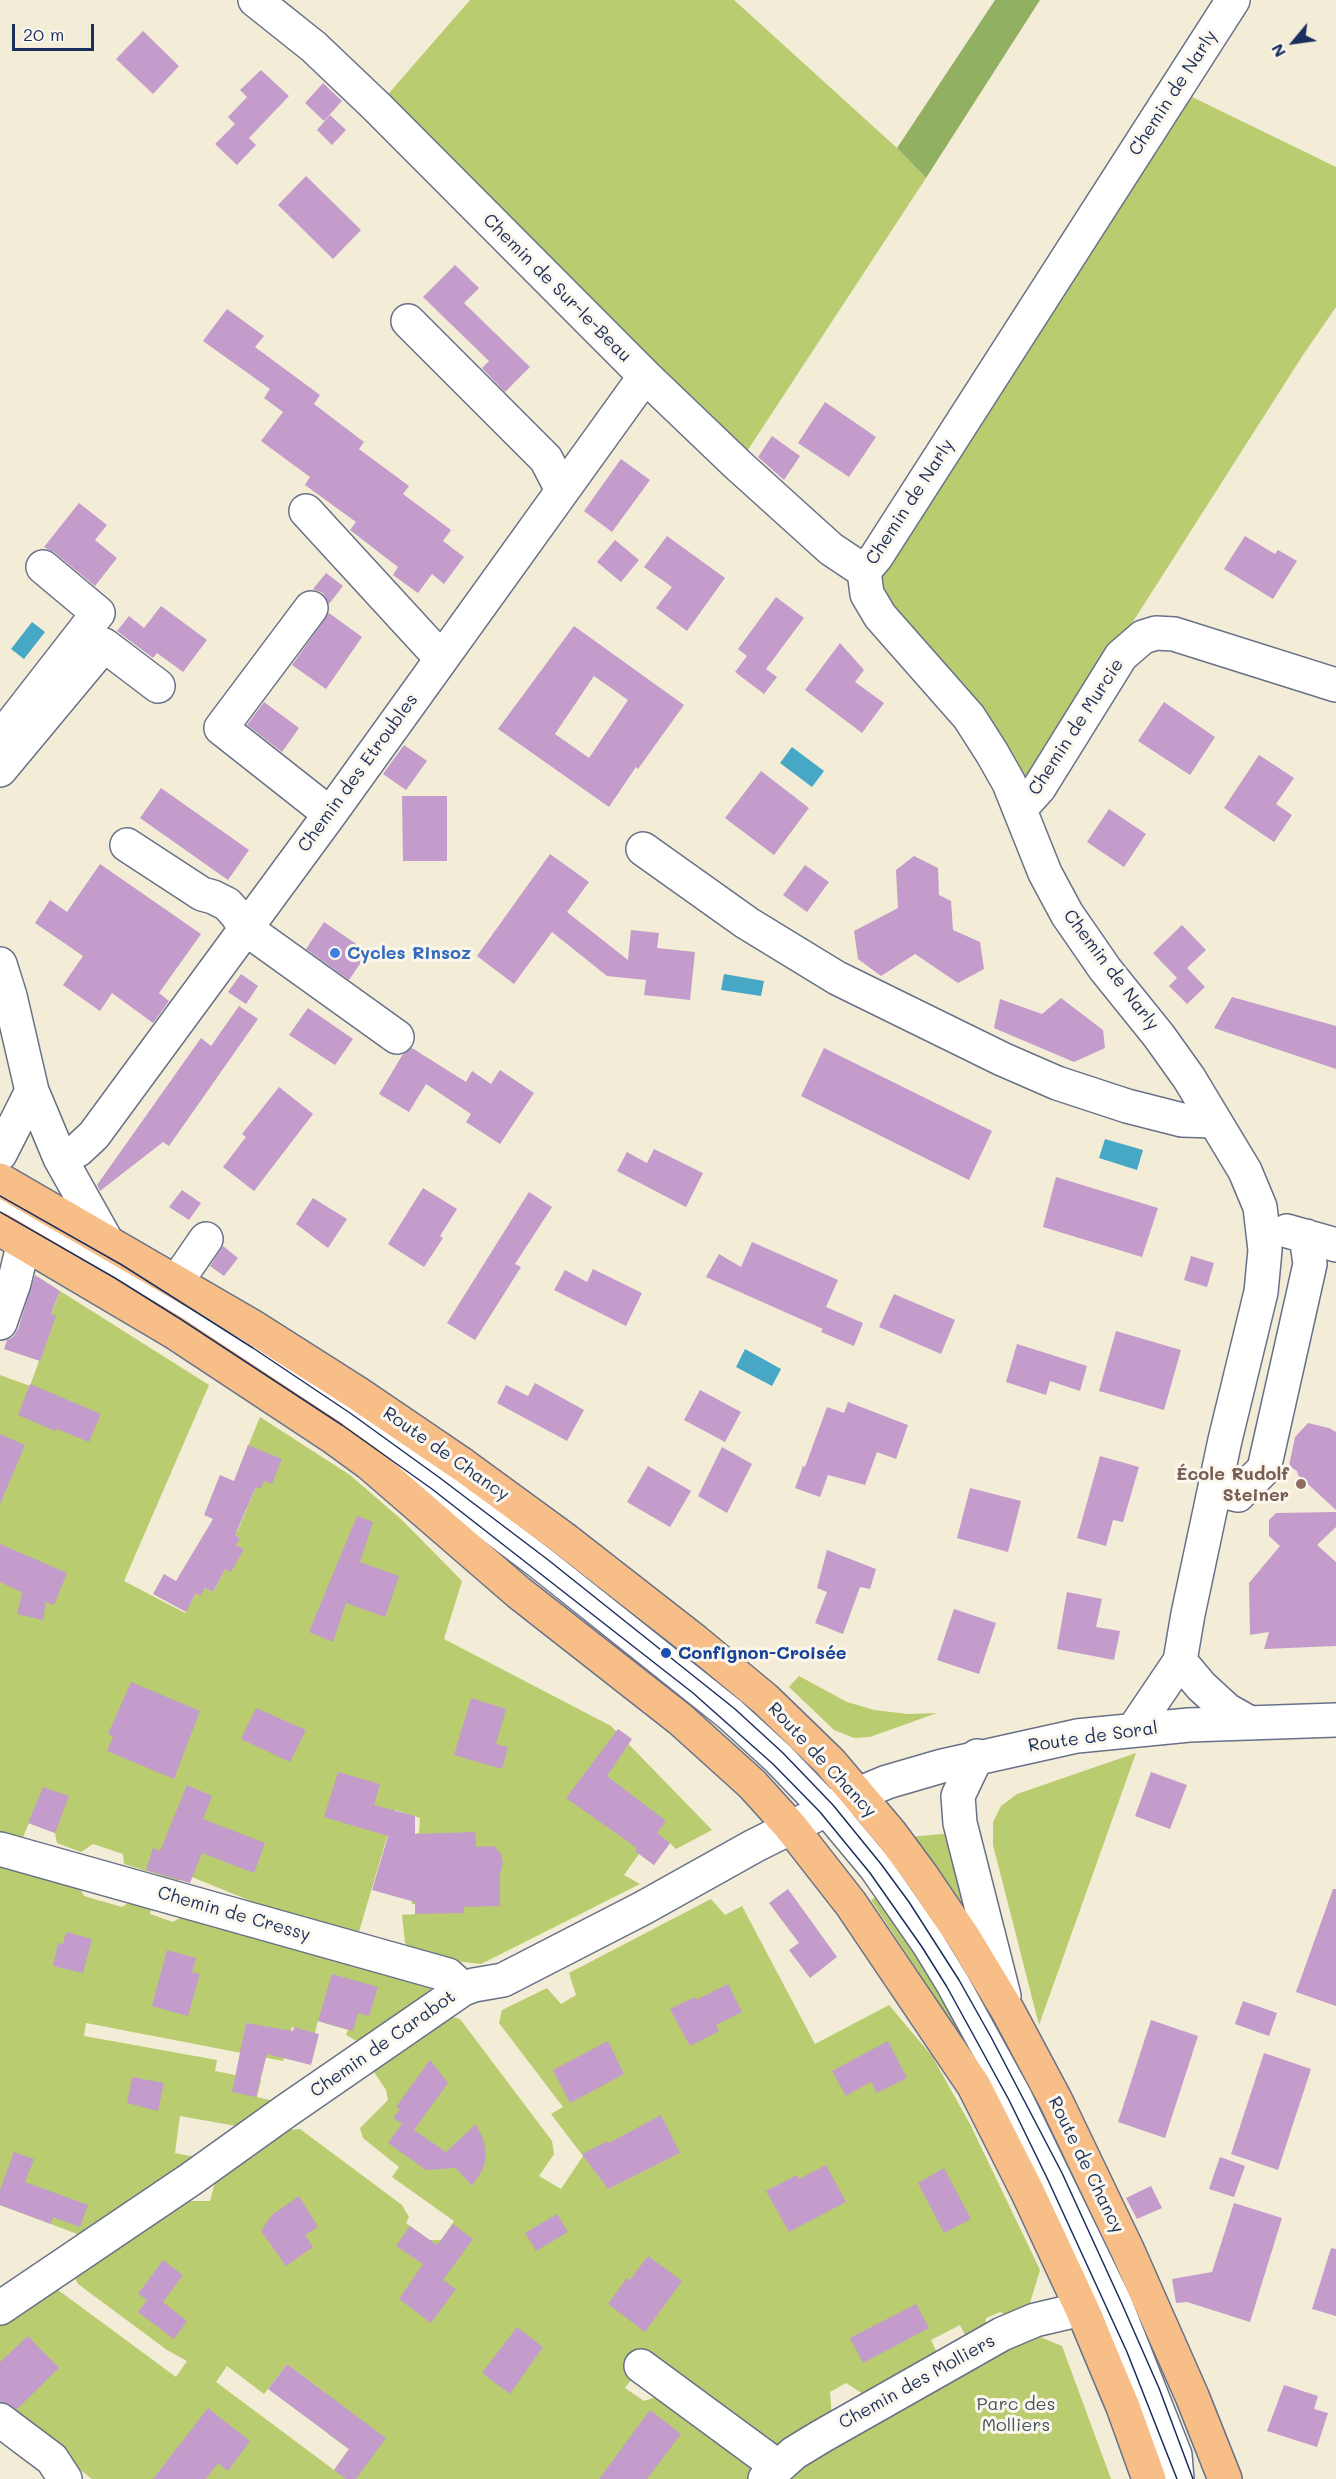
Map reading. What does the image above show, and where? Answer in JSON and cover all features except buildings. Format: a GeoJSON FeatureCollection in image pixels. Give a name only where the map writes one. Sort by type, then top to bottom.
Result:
{"type":"FeatureCollection","features":[{"type":"Feature","properties":{"kind":"main road","name":"Route de Chancy"},"geometry":{"type":"LineString","coordinates":[[0,1180],[177,1281],[357,1393],[555,1532],[695,1641],[796,1727],[858,1794],[944,1908],[1008,2011],[1056,2101],[1139,2276],[1192,2396],[1204,2475]]}},
{"type":"Feature","properties":{"kind":"main road"},"geometry":{"type":"LineString","coordinates":[[12,1236],[174,1332],[285,1404],[370,1464],[498,1576],[623,1672],[698,1734],[752,1784],[790,1827],[884,1949],[974,2086],[1028,2193],[1082,2309],[1123,2407],[1149,2479]]}},
{"type":"Feature","properties":{"kind":"street","name":"Chemin de Sur-le-Beau"},"geometry":{"type":"LineString","coordinates":[[255,0],[314,47],[377,107],[645,376],[831,549],[864,571]]}},
{"type":"Feature","properties":{"kind":"street","name":"Chemin de Narly"},"geometry":{"type":"LineString","coordinates":[[1134,1729],[1180,1661],[1226,1492],[1261,1292],[1265,1250],[1254,1188],[1215,1121],[1159,1036],[1106,969],[1067,914],[992,753],[969,717],[880,616],[867,594],[864,571],[876,557],[1233,0]]}},
{"type":"Feature","properties":{"kind":"street"},"geometry":{"type":"LineString","coordinates":[[408,321],[546,459],[562,490]]}},
{"type":"Feature","properties":{"kind":"street","name":"Chemin des Etroubles"},"geometry":{"type":"LineString","coordinates":[[55,1145],[78,1150],[94,1135],[330,814],[645,376]]}},
{"type":"Feature","properties":{"kind":"street"},"geometry":{"type":"LineString","coordinates":[[306,511],[441,658]]}},
{"type":"Feature","properties":{"kind":"street"},"geometry":{"type":"LineString","coordinates":[[0,739],[98,613],[43,567]]}},
{"type":"Feature","properties":{"kind":"street"},"geometry":{"type":"LineString","coordinates":[[311,608],[221,728],[330,814]]}},
{"type":"Feature","properties":{"kind":"street","name":"Chemin de Murcie"},"geometry":{"type":"LineString","coordinates":[[1020,809],[1039,788],[1121,656],[1132,644],[1143,637],[1156,633],[1174,634],[1336,685]]}},
{"type":"Feature","properties":{"kind":"street"},"geometry":{"type":"LineString","coordinates":[[0,770],[104,645],[158,686]]}},
{"type":"Feature","properties":{"kind":"street"},"geometry":{"type":"LineString","coordinates":[[127,845],[202,894],[227,904],[245,928],[397,1037]]}},
{"type":"Feature","properties":{"kind":"street"},"geometry":{"type":"LineString","coordinates":[[643,849],[747,923],[837,978],[1002,1059],[1057,1083],[1127,1106],[1182,1120],[1215,1121]]}},
{"type":"Feature","properties":{"kind":"street"},"geometry":{"type":"LineString","coordinates":[[0,964],[10,996],[32,1091],[55,1145],[106,1240]]}},
{"type":"Feature","properties":{"kind":"street"},"geometry":{"type":"LineString","coordinates":[[0,1154],[32,1091]]}},
{"type":"Feature","properties":{"kind":"street"},"geometry":{"type":"LineString","coordinates":[[17,1120],[34,1123],[55,1145]]}},
{"type":"Feature","properties":{"kind":"street"},"geometry":{"type":"LineString","coordinates":[[0,1204],[119,1271],[346,1419],[436,1484],[534,1558],[722,1708],[778,1758],[826,1808],[876,1868],[903,1906],[953,1984],[985,2040],[1045,2157],[1116,2305],[1204,2475]]}},
{"type":"Feature","properties":{"kind":"street"},"geometry":{"type":"LineString","coordinates":[[1226,1492],[1264,1469],[1310,1264],[1321,1240],[1262,1225]]}},
{"type":"Feature","properties":{"kind":"street"},"geometry":{"type":"LineString","coordinates":[[0,1323],[14,1283],[12,1236]]}},
{"type":"Feature","properties":{"kind":"street"},"geometry":{"type":"LineString","coordinates":[[177,1281],[206,1239]]}},
{"type":"Feature","properties":{"kind":"street"},"geometry":{"type":"LineString","coordinates":[[1180,1661],[1201,1686],[1227,1710],[1250,1723]]}},
{"type":"Feature","properties":{"kind":"street","name":"Route de Soral"},"geometry":{"type":"LineString","coordinates":[[826,1808],[887,1782],[977,1756],[1057,1740],[1134,1729],[1336,1720]]}},
{"type":"Feature","properties":{"kind":"street"},"geometry":{"type":"LineString","coordinates":[[977,1756],[958,1796],[960,1823],[1008,2011]]}},
{"type":"Feature","properties":{"kind":"street","name":"Chemin de Carabot"},"geometry":{"type":"LineString","coordinates":[[0,2308],[191,2179],[463,1989],[474,1984],[503,1980],[643,1908],[826,1808]]}},
{"type":"Feature","properties":{"kind":"street","name":"Chemin de Cressy"},"geometry":{"type":"LineString","coordinates":[[0,1849],[448,1975],[463,1989]]}},
{"type":"Feature","properties":{"kind":"street","name":"Chemin des Molliers"},"geometry":{"type":"LineString","coordinates":[[771,2473],[853,2418],[1002,2334],[1035,2320],[1082,2309]]}},
{"type":"Feature","properties":{"kind":"street"},"geometry":{"type":"LineString","coordinates":[[641,2366],[771,2473]]}},
{"type":"Feature","properties":{"kind":"street"},"geometry":{"type":"LineString","coordinates":[[0,2420],[52,2459],[65,2479]]}},
{"type":"Feature","properties":{"kind":"green space"},"geometry":{"type":"Polygon","coordinates":[[[470,0],[734,0],[897,148],[926,178],[738,465],[377,107],[470,0]]]}},
{"type":"Feature","properties":{"kind":"green space"},"geometry":{"type":"Polygon","coordinates":[[[995,0],[1040,0],[926,178],[897,148],[995,0]]]}},
{"type":"Feature","properties":{"kind":"green space"},"geometry":{"type":"Polygon","coordinates":[[[1186,94],[1336,167],[1336,307],[1127,631],[1026,782],[881,593],[882,565],[1186,94]]]}},
{"type":"Feature","properties":{"kind":"green space"},"geometry":{"type":"Polygon","coordinates":[[[60,1291],[209,1385],[124,1581],[185,1613],[196,1593],[201,1595],[205,1588],[213,1592],[225,1569],[244,1549],[236,1545],[240,1538],[229,1531],[230,1529],[237,1532],[256,1487],[235,1478],[260,1417],[350,1475],[402,1520],[462,1581],[444,1639],[611,1726],[712,1830],[676,1849],[670,1843],[654,1865],[639,1854],[624,1875],[640,1884],[481,1964],[416,1956],[405,1943],[402,1915],[415,1914],[411,1888],[414,1834],[419,1833],[420,1818],[395,1810],[358,1935],[268,1908],[182,1873],[179,1881],[124,1864],[123,1854],[93,1844],[81,1852],[57,1843],[55,1833],[29,1823],[23,1837],[0,1834],[0,1375],[30,1386],[55,1317],[51,1315],[60,1291]]]}},
{"type":"Feature","properties":{"kind":"green space"},"geometry":{"type":"Polygon","coordinates":[[[799,1676],[847,1702],[874,1710],[908,1714],[937,1713],[870,1737],[854,1738],[834,1730],[789,1687],[799,1676]]]}},
{"type":"Feature","properties":{"kind":"green space"},"geometry":{"type":"Polygon","coordinates":[[[1136,1753],[1039,2025],[993,1845],[993,1822],[1001,1806],[1017,1794],[1136,1753]]]}},
{"type":"Feature","properties":{"kind":"green space"},"geometry":{"type":"Polygon","coordinates":[[[953,1833],[975,1923],[909,1837],[953,1833]]]}},
{"type":"Feature","properties":{"kind":"green space"},"geometry":{"type":"Polygon","coordinates":[[[0,1863],[78,1885],[84,1896],[122,1907],[131,1901],[152,1905],[150,1914],[173,1922],[186,1914],[431,1986],[428,1996],[361,2043],[346,2035],[348,2030],[318,2021],[315,2033],[292,2027],[283,2061],[86,2023],[84,2036],[217,2060],[215,2071],[261,2080],[257,2097],[278,2102],[242,2127],[180,2116],[175,2153],[195,2157],[80,2235],[0,2205],[0,1863]]]}},
{"type":"Feature","properties":{"kind":"green space"},"geometry":{"type":"Polygon","coordinates":[[[880,1894],[930,1972],[1042,2182],[918,1971],[871,1900],[880,1894]]]}},
{"type":"Feature","properties":{"kind":"green space"},"geometry":{"type":"Polygon","coordinates":[[[711,1899],[725,1915],[742,1906],[815,2044],[889,2005],[932,2056],[970,2124],[1040,2270],[1029,2306],[1011,2317],[1000,2312],[986,2318],[985,2331],[968,2341],[960,2325],[931,2340],[940,2359],[869,2398],[846,2383],[830,2392],[832,2420],[776,2453],[646,2360],[625,2388],[644,2401],[656,2397],[756,2459],[751,2479],[92,2479],[0,2408],[0,2323],[54,2287],[176,2377],[187,2361],[167,2350],[78,2284],[73,2274],[180,2201],[210,2201],[217,2175],[275,2131],[300,2129],[402,2205],[409,2217],[406,2223],[429,2240],[441,2240],[454,2221],[392,2177],[399,2167],[363,2138],[360,2128],[388,2100],[386,2090],[370,2066],[446,2015],[460,2019],[552,2141],[554,2154],[539,2176],[561,2189],[583,2156],[551,2114],[563,2107],[499,2023],[502,2010],[547,1988],[561,2004],[576,1995],[569,1973],[711,1899]],[[287,2364],[264,2394],[227,2366],[216,2382],[334,2470],[349,2449],[328,2434],[342,2415],[326,2393],[287,2364]]]}},
{"type":"Feature","properties":{"kind":"green space","name":"Parc des Molliers"},"geometry":{"type":"Polygon","coordinates":[[[1033,2334],[1062,2346],[1111,2479],[781,2479],[798,2465],[1033,2334]]]}},
{"type":"Feature","properties":{"kind":"water"},"geometry":{"type":"Polygon","coordinates":[[[32,622],[45,632],[24,659],[11,649],[32,622]]]}},
{"type":"Feature","properties":{"kind":"water"},"geometry":{"type":"Polygon","coordinates":[[[792,747],[824,771],[812,787],[780,763],[792,747]]]}},
{"type":"Feature","properties":{"kind":"water"},"geometry":{"type":"Polygon","coordinates":[[[724,974],[764,981],[761,996],[721,990],[724,974]]]}},
{"type":"Feature","properties":{"kind":"water"},"geometry":{"type":"Polygon","coordinates":[[[1105,1139],[1143,1150],[1137,1170],[1099,1158],[1105,1139]]]}},
{"type":"Feature","properties":{"kind":"water"},"geometry":{"type":"Polygon","coordinates":[[[745,1349],[781,1369],[772,1386],[736,1367],[745,1349]]]}},
{"type":"Feature","properties":{"kind":"tram line"},"geometry":{"type":"LineString","coordinates":[[0,1196],[122,1265],[253,1348],[350,1413],[440,1478],[547,1559],[735,1709],[783,1753],[833,1805],[909,1902],[959,1980],[991,2037],[1062,2173],[1122,2304],[1159,2388],[1193,2479]]}},
{"type":"Feature","properties":{"kind":"tram line"},"geometry":{"type":"LineString","coordinates":[[0,1212],[115,1278],[182,1320],[342,1425],[432,1489],[693,1693],[773,1764],[820,1812],[870,1873],[922,1947],[947,1987],[1009,2100],[1127,2352],[1177,2479]]}},
{"type":"Feature","properties":{"kind":"place","name":"Cycles Rinsoz"},"geometry":{"type":"Point","coordinates":[335,953]}},
{"type":"Feature","properties":{"kind":"place","name":"École Rudolf Steiner"},"geometry":{"type":"Point","coordinates":[1301,1484]}},
{"type":"Feature","properties":{"kind":"place","name":"Confignon-Croisée"},"geometry":{"type":"Point","coordinates":[666,1653]}}]}
